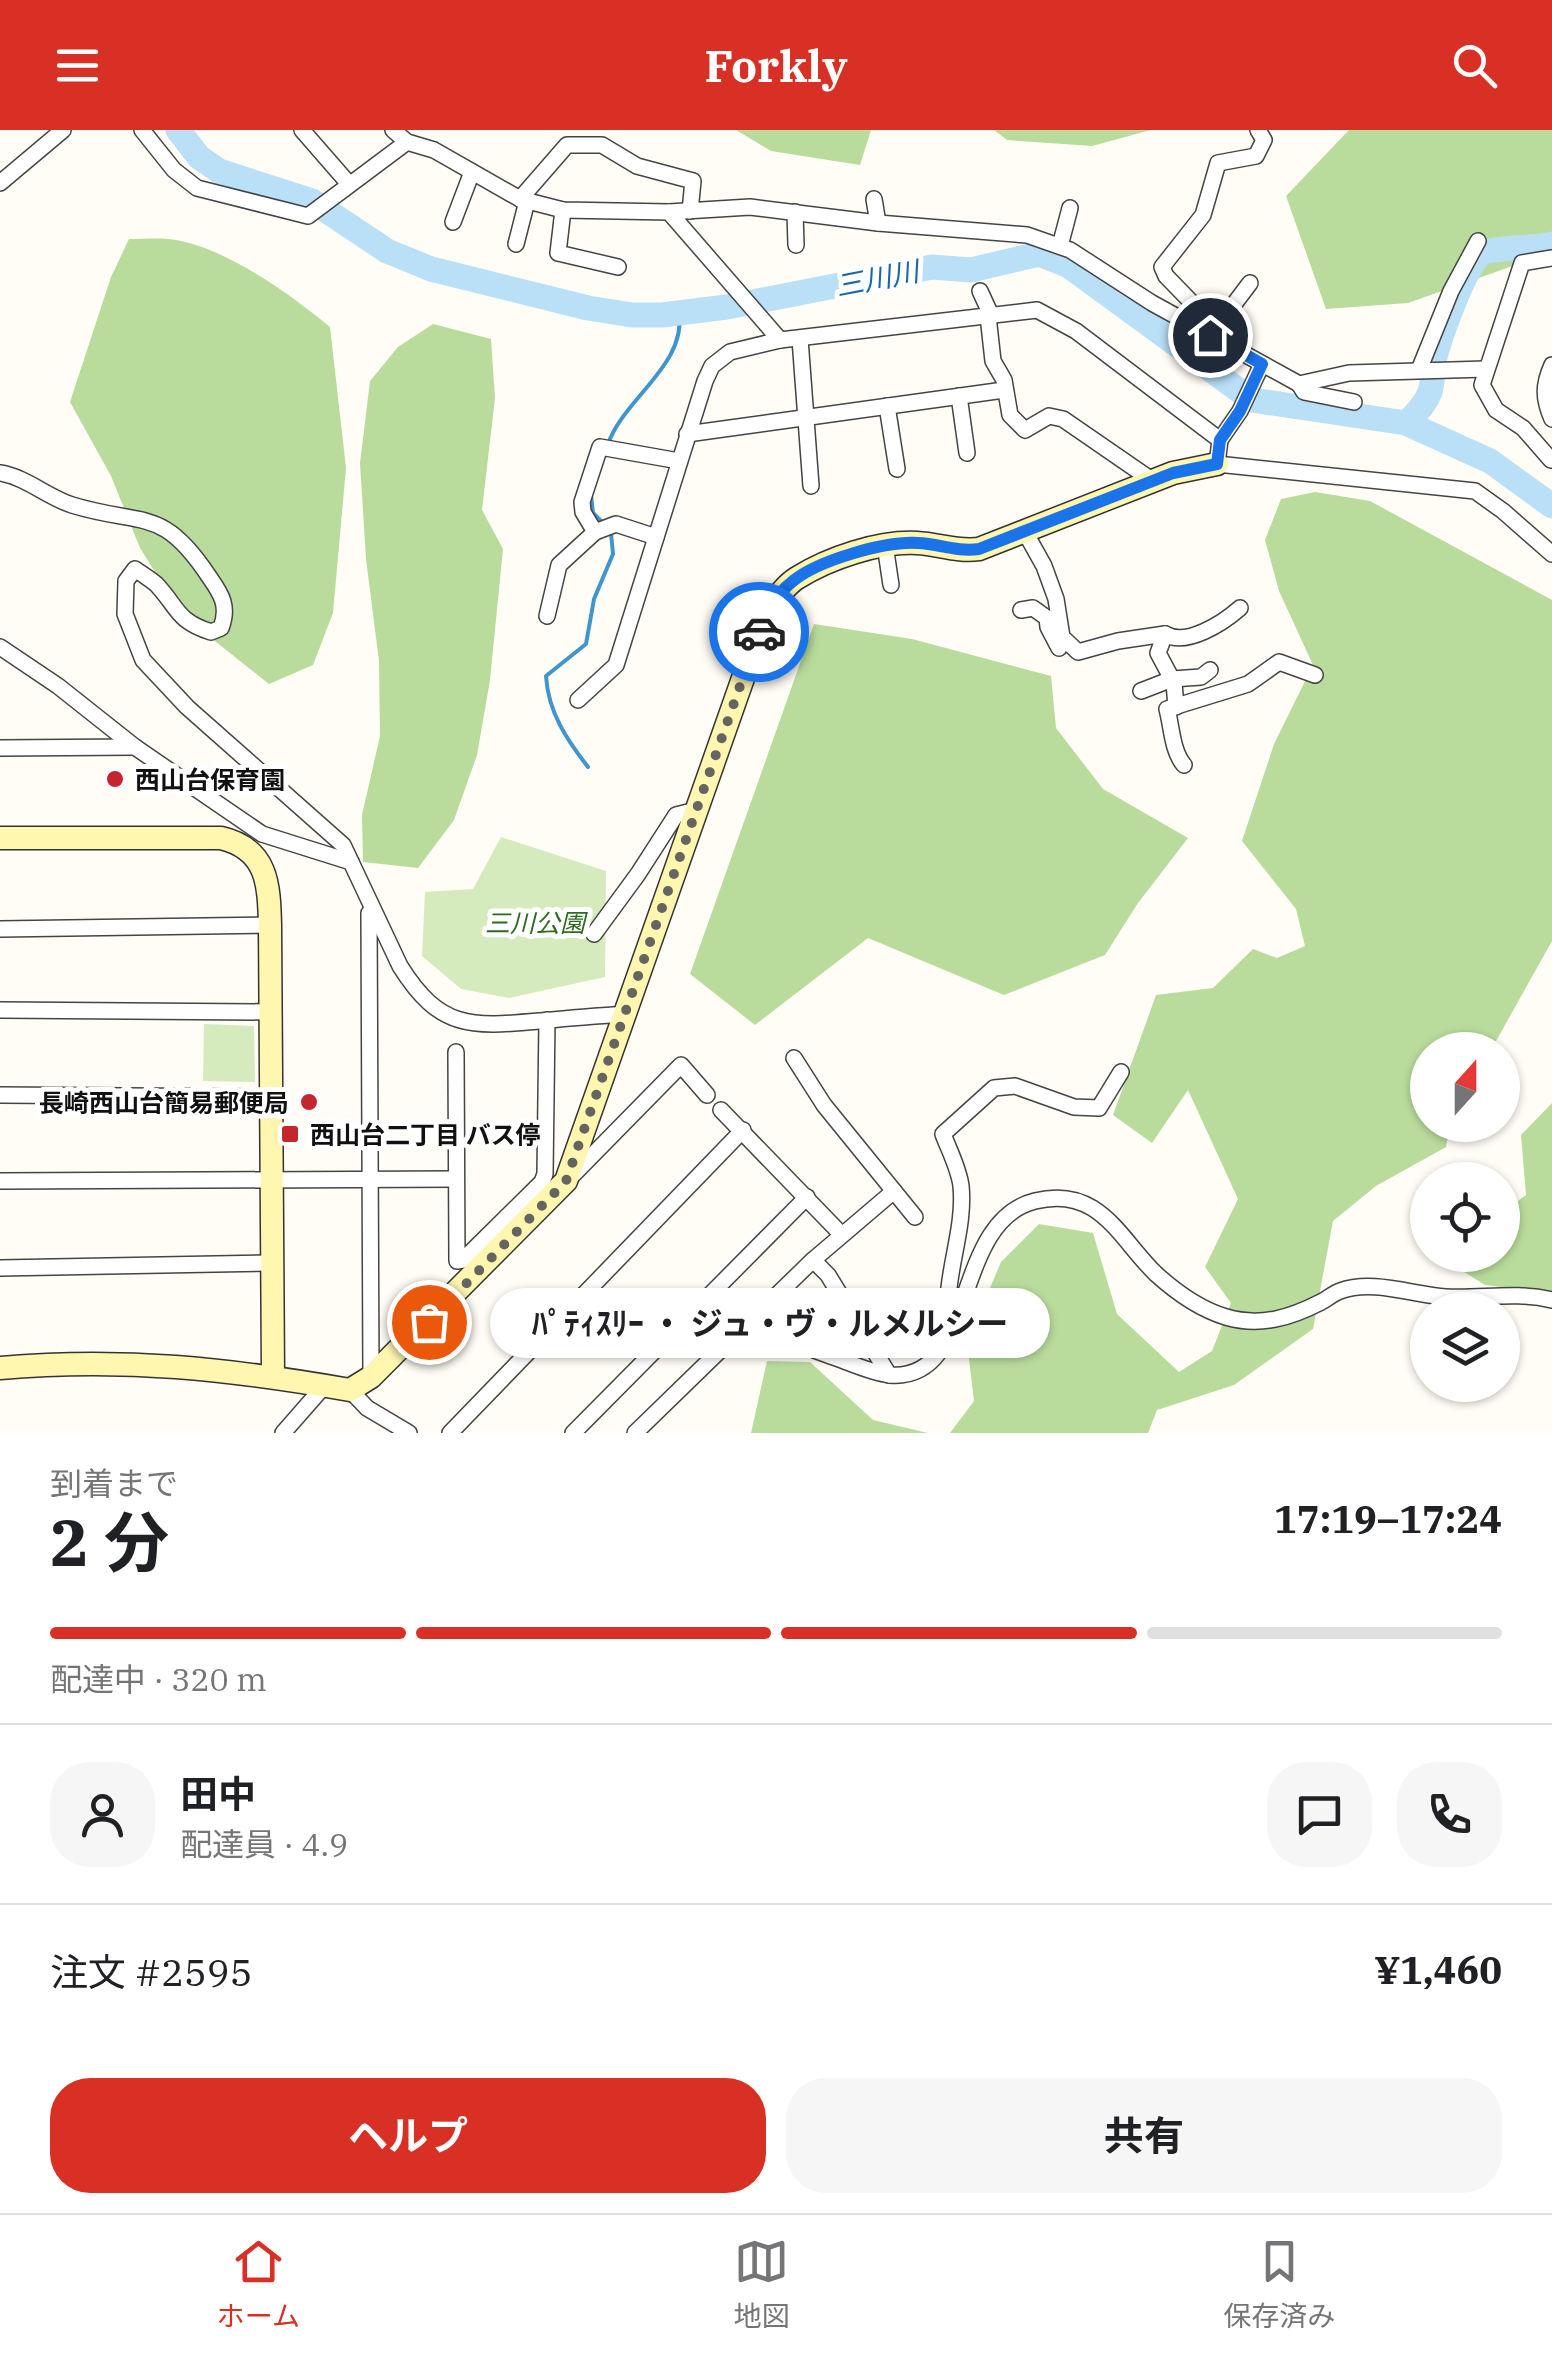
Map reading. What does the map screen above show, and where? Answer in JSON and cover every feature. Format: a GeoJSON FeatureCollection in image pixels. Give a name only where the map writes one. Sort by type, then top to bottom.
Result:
{"type":"FeatureCollection","features":[{"type":"Feature","properties":{"kind":"street"},"geometry":{"type":"LineString","coordinates":[[0,183],[63,130]]}},
{"type":"Feature","properties":{"kind":"street"},"geometry":{"type":"LineString","coordinates":[[142,130],[174,170],[197,188],[308,216],[407,142]]}},
{"type":"Feature","properties":{"kind":"street"},"geometry":{"type":"LineString","coordinates":[[302,130],[343,190]]}},
{"type":"Feature","properties":{"kind":"street"},"geometry":{"type":"LineString","coordinates":[[393,130],[407,142],[434,150],[524,200],[563,210],[670,212],[750,206],[878,223],[1028,234],[1060,246],[1216,336],[1258,371],[1299,384],[1350,373],[1486,369]]}},
{"type":"Feature","properties":{"kind":"street"},"geometry":{"type":"LineString","coordinates":[[602,145],[613,130]]}},
{"type":"Feature","properties":{"kind":"street"},"geometry":{"type":"LineString","coordinates":[[1216,336],[1162,267],[1203,215],[1218,164],[1256,156],[1264,140],[1258,130]]}},
{"type":"Feature","properties":{"kind":"street"},"geometry":{"type":"LineString","coordinates":[[516,244],[524,200],[567,145],[602,145],[637,166],[693,180],[690,211]]}},
{"type":"Feature","properties":{"kind":"street"},"geometry":{"type":"LineString","coordinates":[[453,222],[472,172]]}},
{"type":"Feature","properties":{"kind":"street"},"geometry":{"type":"LineString","coordinates":[[874,199],[878,223]]}},
{"type":"Feature","properties":{"kind":"street"},"geometry":{"type":"LineString","coordinates":[[1060,246],[1070,208]]}},
{"type":"Feature","properties":{"kind":"street"},"geometry":{"type":"LineString","coordinates":[[563,210],[558,254],[618,267]]}},
{"type":"Feature","properties":{"kind":"street"},"geometry":{"type":"LineString","coordinates":[[670,212],[780,340]]}},
{"type":"Feature","properties":{"kind":"street"},"geometry":{"type":"LineString","coordinates":[[794,212],[796,245]]}},
{"type":"Feature","properties":{"kind":"street"},"geometry":{"type":"LineString","coordinates":[[1422,370],[1451,291],[1478,242]]}},
{"type":"Feature","properties":{"kind":"street"},"geometry":{"type":"LineString","coordinates":[[1551,460],[1523,428],[1496,410],[1482,385],[1522,263],[1552,258]]}},
{"type":"Feature","properties":{"kind":"street"},"geometry":{"type":"LineString","coordinates":[[1216,336],[1250,283]]}},
{"type":"Feature","properties":{"kind":"street"},"geometry":{"type":"LineString","coordinates":[[980,291],[989,316],[993,361],[1004,380],[1010,415],[1025,430],[1037,421],[1056,416],[1153,481]]}},
{"type":"Feature","properties":{"kind":"street"},"geometry":{"type":"LineString","coordinates":[[578,700],[616,665],[686,434],[712,366],[730,352],[780,340],[1037,310],[1076,330],[1220,440]]}},
{"type":"Feature","properties":{"kind":"street"},"geometry":{"type":"LineString","coordinates":[[800,340],[811,486]]}},
{"type":"Feature","properties":{"kind":"street"},"geometry":{"type":"LineString","coordinates":[[1552,365],[1544,385],[1552,419]]}},
{"type":"Feature","properties":{"kind":"street"},"geometry":{"type":"LineString","coordinates":[[1217,464],[1220,440],[1240,411],[1258,371]]}},
{"type":"Feature","properties":{"kind":"street"},"geometry":{"type":"LineString","coordinates":[[1299,384],[1304,392],[1354,402]]}},
{"type":"Feature","properties":{"kind":"street"},"geometry":{"type":"LineString","coordinates":[[686,434],[1004,390]]}},
{"type":"Feature","properties":{"kind":"street"},"geometry":{"type":"LineString","coordinates":[[959,396],[966,453]]}},
{"type":"Feature","properties":{"kind":"street"},"geometry":{"type":"LineString","coordinates":[[887,406],[897,469]]}},
{"type":"Feature","properties":{"kind":"street"},"geometry":{"type":"LineString","coordinates":[[656,537],[604,528],[583,512],[582,502],[608,448],[680,462]]}},
{"type":"Feature","properties":{"kind":"street"},"geometry":{"type":"LineString","coordinates":[[566,1181],[766,613],[795,579],[825,564],[886,545],[920,543],[959,552],[979,549],[1173,473],[1217,464],[1475,492],[1504,511],[1552,554]]}},
{"type":"Feature","properties":{"kind":"street"},"geometry":{"type":"LineString","coordinates":[[0,473],[70,504],[169,528],[190,546],[223,597],[226,614],[222,628],[211,632],[191,626],[177,615],[156,584],[135,570],[126,582],[125,614],[143,660],[187,707],[343,845],[410,983],[436,1010],[481,1026],[625,1014]]}},
{"type":"Feature","properties":{"kind":"street"},"geometry":{"type":"LineString","coordinates":[[547,616],[559,565],[604,528]]}},
{"type":"Feature","properties":{"kind":"street"},"geometry":{"type":"LineString","coordinates":[[1025,532],[1056,599],[1062,637],[1078,652]]}},
{"type":"Feature","properties":{"kind":"street"},"geometry":{"type":"LineString","coordinates":[[886,545],[891,586]]}},
{"type":"Feature","properties":{"kind":"street"},"geometry":{"type":"LineString","coordinates":[[1021,610],[1034,608],[1047,618],[1048,628],[1063,654],[1070,656],[1118,641],[1165,634],[1175,640],[1193,636],[1240,608]]}},
{"type":"Feature","properties":{"kind":"street"},"geometry":{"type":"LineString","coordinates":[[1165,634],[1158,653],[1172,679],[1176,707]]}},
{"type":"Feature","properties":{"kind":"street"},"geometry":{"type":"LineString","coordinates":[[0,646],[58,686],[255,843],[269,879],[273,1375]]}},
{"type":"Feature","properties":{"kind":"street"},"geometry":{"type":"LineString","coordinates":[[1184,765],[1176,756],[1167,709],[1248,684],[1279,662],[1315,675]]}},
{"type":"Feature","properties":{"kind":"street"},"geometry":{"type":"LineString","coordinates":[[1141,691],[1172,679],[1201,677],[1210,670]]}},
{"type":"Feature","properties":{"kind":"street"},"geometry":{"type":"LineString","coordinates":[[0,748],[135,748]]}},
{"type":"Feature","properties":{"kind":"street"},"geometry":{"type":"LineString","coordinates":[[594,934],[676,814],[696,810]]}},
{"type":"Feature","properties":{"kind":"street"},"geometry":{"type":"LineString","coordinates":[[0,838],[221,838],[351,862]]}},
{"type":"Feature","properties":{"kind":"street"},"geometry":{"type":"LineString","coordinates":[[369,904],[370,1377]]}},
{"type":"Feature","properties":{"kind":"street"},"geometry":{"type":"LineString","coordinates":[[0,930],[270,925]]}},
{"type":"Feature","properties":{"kind":"street"},"geometry":{"type":"LineString","coordinates":[[0,1010],[271,1012]]}},
{"type":"Feature","properties":{"kind":"street"},"geometry":{"type":"LineString","coordinates":[[456,1052],[457,1261],[503,1224],[545,1174],[547,1020]]}},
{"type":"Feature","properties":{"kind":"street"},"geometry":{"type":"LineString","coordinates":[[794,1058],[824,1105],[915,1218]]}},
{"type":"Feature","properties":{"kind":"street"},"geometry":{"type":"LineString","coordinates":[[350,1390],[370,1377],[682,1065],[707,1096]]}},
{"type":"Feature","properties":{"kind":"street"},"geometry":{"type":"LineString","coordinates":[[951,1334],[945,1310],[962,1212],[961,1182],[944,1134],[994,1088],[1015,1086],[1074,1106],[1099,1108],[1121,1072]]}},
{"type":"Feature","properties":{"kind":"street"},"geometry":{"type":"LineString","coordinates":[[0,1095],[271,1097]]}},
{"type":"Feature","properties":{"kind":"street"},"geometry":{"type":"LineString","coordinates":[[721,1110],[842,1234]]}},
{"type":"Feature","properties":{"kind":"street"},"geometry":{"type":"LineString","coordinates":[[450,1433],[743,1130]]}},
{"type":"Feature","properties":{"kind":"street"},"geometry":{"type":"LineString","coordinates":[[0,1181],[455,1179]]}},
{"type":"Feature","properties":{"kind":"street"},"geometry":{"type":"LineString","coordinates":[[635,1433],[813,1260],[894,1191]]}},
{"type":"Feature","properties":{"kind":"street"},"geometry":{"type":"LineString","coordinates":[[573,1433],[807,1197]]}},
{"type":"Feature","properties":{"kind":"street"},"geometry":{"type":"LineString","coordinates":[[746,1325],[888,1375],[908,1374],[926,1364],[951,1334],[984,1244],[1002,1216],[1036,1200],[1059,1198],[1098,1209],[1154,1272],[1200,1308],[1252,1324],[1283,1318],[1341,1290],[1369,1287],[1446,1297],[1512,1294],[1552,1300]]}},
{"type":"Feature","properties":{"kind":"street"},"geometry":{"type":"LineString","coordinates":[[813,1260],[828,1276],[888,1375]]}},
{"type":"Feature","properties":{"kind":"street"},"geometry":{"type":"LineString","coordinates":[[0,1268],[274,1264]]}},
{"type":"Feature","properties":{"kind":"street"},"geometry":{"type":"LineString","coordinates":[[0,1368],[106,1362],[273,1375],[350,1390],[367,1408],[408,1433]]}},
{"type":"Feature","properties":{"kind":"street"},"geometry":{"type":"LineString","coordinates":[[283,1433],[325,1386]]}},
{"type":"Feature","properties":{"kind":"green space"},"geometry":{"type":"Polygon","coordinates":[[[736,130],[871,130],[860,165],[771,151],[736,130]]]}},
{"type":"Feature","properties":{"kind":"green space"},"geometry":{"type":"Polygon","coordinates":[[[994,130],[1151,130],[1092,146],[1007,140],[994,130]]]}},
{"type":"Feature","properties":{"kind":"green space"},"geometry":{"type":"Polygon","coordinates":[[[1349,130],[1552,130],[1552,252],[1408,303],[1326,309],[1286,196],[1349,130]]]}},
{"type":"Feature","properties":{"kind":"green space"},"geometry":{"type":"Polygon","coordinates":[[[129,239],[168,239],[210,250],[275,286],[330,327],[346,468],[333,613],[313,665],[269,684],[181,614],[140,548],[111,476],[70,402],[111,277],[129,239]]]}},
{"type":"Feature","properties":{"kind":"green space"},"geometry":{"type":"Polygon","coordinates":[[[433,324],[491,339],[495,398],[482,510],[503,549],[490,680],[477,755],[454,820],[418,868],[363,862],[362,815],[380,736],[379,661],[366,559],[360,463],[370,381],[398,347],[433,324]]]}},
{"type":"Feature","properties":{"kind":"green space"},"geometry":{"type":"Polygon","coordinates":[[[1315,492],[1370,501],[1552,600],[1552,941],[1501,1032],[1410,1032],[1410,1142],[1447,1142],[1446,1147],[1419,1162],[1410,1162],[1410,1167],[1376,1186],[1333,1221],[1313,1329],[1234,1385],[1157,1410],[1148,1433],[950,1433],[974,1401],[967,1342],[1001,1262],[1039,1224],[1093,1233],[1117,1314],[1179,1372],[1212,1351],[1231,1303],[1205,1267],[1238,1199],[1188,1090],[1152,1143],[1113,1115],[1156,995],[1213,988],[1253,949],[1277,958],[1305,946],[1296,909],[1242,841],[1274,744],[1313,665],[1279,591],[1265,540],[1281,499],[1315,492]]]}},
{"type":"Feature","properties":{"kind":"green space"},"geometry":{"type":"Polygon","coordinates":[[[814,624],[912,639],[1051,676],[1056,728],[1103,789],[1188,838],[1138,903],[1105,955],[1004,995],[868,938],[755,1025],[690,974],[814,624]]]}},
{"type":"Feature","properties":{"kind":"green space","name":"三川公園"},"geometry":{"type":"Polygon","coordinates":[[[501,837],[606,871],[605,977],[509,998],[461,989],[422,956],[425,892],[473,889],[501,837]]]}},
{"type":"Feature","properties":{"kind":"green space"},"geometry":{"type":"Polygon","coordinates":[[[204,1024],[254,1026],[255,1082],[203,1081],[204,1024]]]}},
{"type":"Feature","properties":{"kind":"green space"},"geometry":{"type":"Polygon","coordinates":[[[1552,1103],[1552,1293],[1485,1285],[1464,1272],[1520,1272],[1520,1199],[1526,1195],[1521,1135],[1552,1103]]]}},
{"type":"Feature","properties":{"kind":"green space"},"geometry":{"type":"Polygon","coordinates":[[[767,1361],[810,1362],[873,1420],[928,1433],[751,1433],[767,1361]]]}},
{"type":"Feature","properties":{"kind":"waterway","name":"三川川"},"geometry":{"type":"LineString","coordinates":[[178,130],[199,157],[219,171],[312,201],[387,251],[431,269],[632,315],[727,307],[932,267],[971,270],[1039,254],[1069,266],[1252,400],[1406,423],[1490,461],[1552,506]]}},
{"type":"Feature","properties":{"kind":"waterway"},"geometry":{"type":"LineString","coordinates":[[1406,423],[1430,392],[1441,337],[1475,260],[1487,251],[1552,244]]}},
{"type":"Feature","properties":{"kind":"waterway"},"geometry":{"type":"LineString","coordinates":[[608,444],[627,411],[674,349],[679,312]]}},
{"type":"Feature","properties":{"kind":"waterway"},"geometry":{"type":"LineString","coordinates":[[591,495],[593,513],[605,525]]}},
{"type":"Feature","properties":{"kind":"waterway"},"geometry":{"type":"LineString","coordinates":[[588,767],[560,725],[550,702],[546,676],[586,644],[594,599],[613,554],[611,533]]}},
{"type":"Feature","properties":{"kind":"way so far"},"geometry":{"type":"LineString","coordinates":[[429,1322],[566,1181],[759,632]]}},
{"type":"Feature","properties":{"kind":"place","name":"西山台保育園"},"geometry":{"type":"Point","coordinates":[115,779]}},
{"type":"Feature","properties":{"kind":"place","name":"長崎西山台簡易郵便局"},"geometry":{"type":"Point","coordinates":[309,1102]}},
{"type":"Feature","properties":{"kind":"place","name":"西山台二丁目 バス停"},"geometry":{"type":"Point","coordinates":[290,1134]}},
{"type":"Feature","properties":{"kind":"place","name":"ﾊﾟﾃｨｽﾘｰ ・ ジュ・ヴ・ルメルシー"},"geometry":{"type":"Point","coordinates":[429,1322]}},
{"type":"Feature","properties":{"kind":"route"},"geometry":{"type":"LineString","coordinates":[[759,632],[766,613],[781,592],[795,579],[825,564],[888,544],[920,543],[959,552],[979,549],[1173,473],[1217,464],[1220,440],[1240,411],[1262,364],[1210,335]]}}]}
